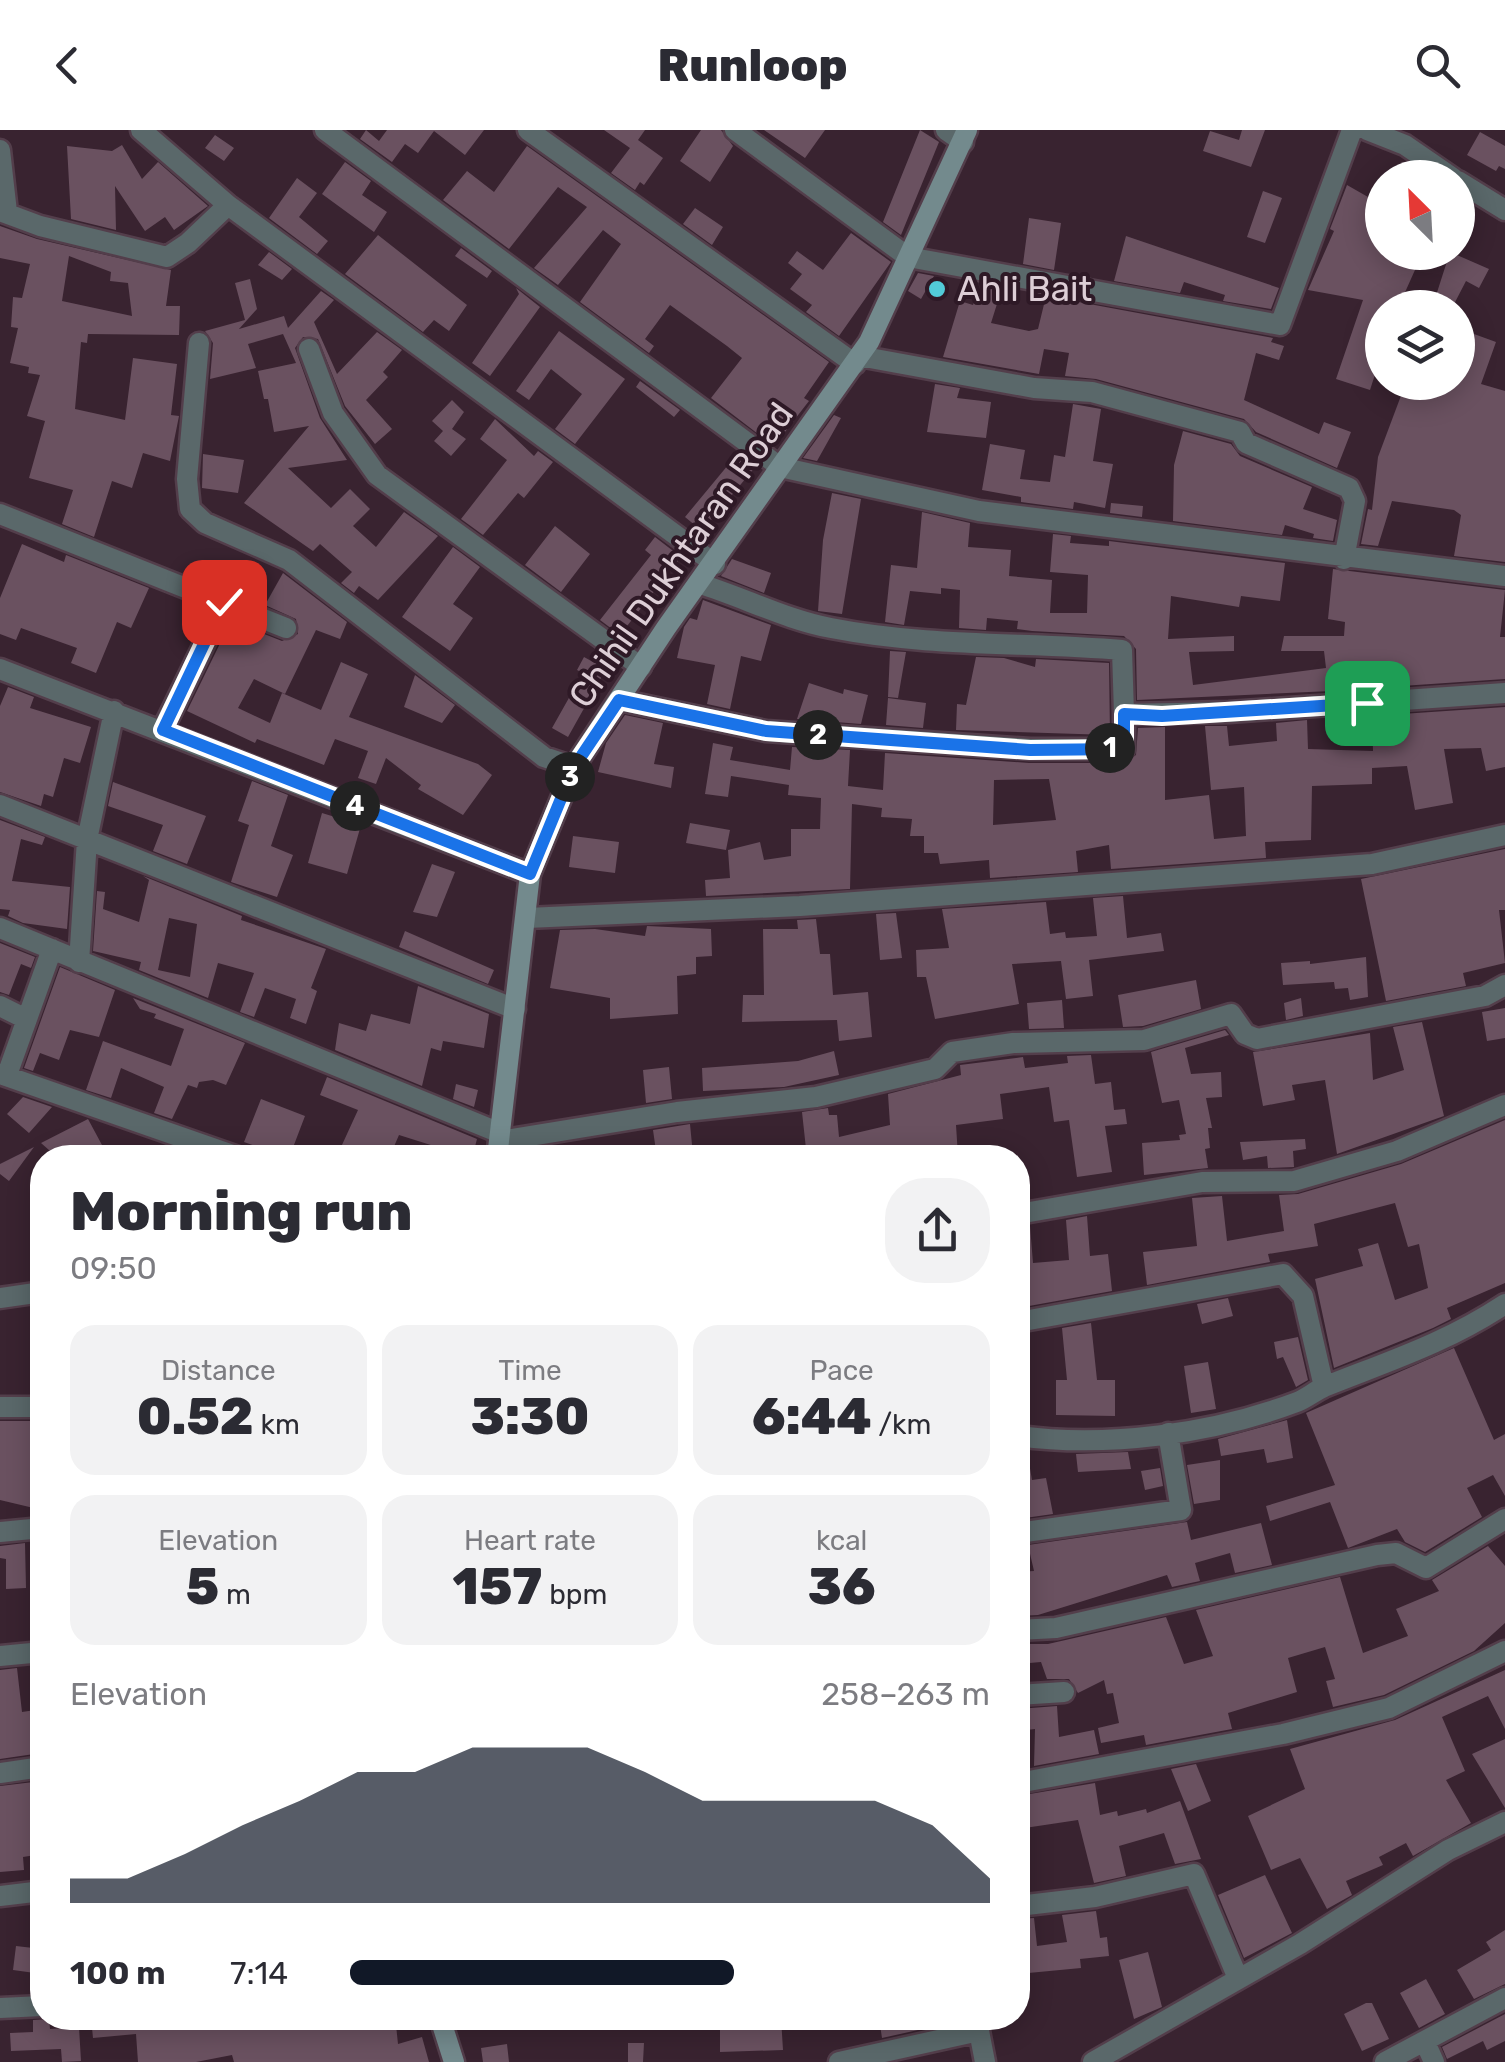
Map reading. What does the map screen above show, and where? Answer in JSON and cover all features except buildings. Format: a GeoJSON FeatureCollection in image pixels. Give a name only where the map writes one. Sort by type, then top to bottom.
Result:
{"type":"FeatureCollection","features":[{"type":"Feature","properties":{"kind":"street"},"geometry":{"type":"LineString","coordinates":[[142,130],[228,205],[716,564]]}},
{"type":"Feature","properties":{"kind":"street"},"geometry":{"type":"LineString","coordinates":[[325,130],[780,466],[815,478],[979,511],[1194,535],[1344,560],[1505,576]]}},
{"type":"Feature","properties":{"kind":"street"},"geometry":{"type":"LineString","coordinates":[[528,130],[857,360],[987,381],[1092,392],[1240,432],[1246,443],[1349,488],[1355,501],[1344,560]]}},
{"type":"Feature","properties":{"kind":"street"},"geometry":{"type":"LineString","coordinates":[[735,130],[908,257],[1280,325],[1352,130]]}},
{"type":"Feature","properties":{"kind":"street"},"geometry":{"type":"LineString","coordinates":[[1367,130],[1405,145],[1427,160]]}},
{"type":"Feature","properties":{"kind":"street","name":"Chihil Dukhtaran Road"},"geometry":{"type":"LineString","coordinates":[[499,1144],[530,874],[574,767],[857,360],[908,257],[959,134]]}},
{"type":"Feature","properties":{"kind":"street"},"geometry":{"type":"LineString","coordinates":[[0,150],[3,212],[40,226],[166,257],[228,205]]}},
{"type":"Feature","properties":{"kind":"street"},"geometry":{"type":"LineString","coordinates":[[1475,191],[1505,210]]}},
{"type":"Feature","properties":{"kind":"street"},"geometry":{"type":"LineString","coordinates":[[198,343],[186,479],[190,509],[205,523],[290,560],[544,758],[574,767]]}},
{"type":"Feature","properties":{"kind":"street"},"geometry":{"type":"LineString","coordinates":[[309,350],[333,413],[378,475],[642,667]]}},
{"type":"Feature","properties":{"kind":"street"},"geometry":{"type":"LineString","coordinates":[[0,514],[286,628]]}},
{"type":"Feature","properties":{"kind":"street"},"geometry":{"type":"LineString","coordinates":[[619,700],[766,731],[1030,750],[1124,749],[1122,650],[1038,642],[932,642],[828,628],[700,584]]}},
{"type":"Feature","properties":{"kind":"street"},"geometry":{"type":"LineString","coordinates":[[163,730],[224,602]]}},
{"type":"Feature","properties":{"kind":"street"},"geometry":{"type":"LineString","coordinates":[[0,668],[530,874]]}},
{"type":"Feature","properties":{"kind":"street"},"geometry":{"type":"LineString","coordinates":[[1124,714],[1229,712],[1505,693]]}},
{"type":"Feature","properties":{"kind":"street"},"geometry":{"type":"LineString","coordinates":[[79,962],[87,840],[114,712]]}},
{"type":"Feature","properties":{"kind":"street"},"geometry":{"type":"LineString","coordinates":[[0,805],[515,1010]]}},
{"type":"Feature","properties":{"kind":"street"},"geometry":{"type":"LineString","coordinates":[[527,918],[800,906],[1372,864],[1505,835]]}},
{"type":"Feature","properties":{"kind":"street"},"geometry":{"type":"LineString","coordinates":[[0,928],[499,1144],[677,1112],[816,1097],[936,1069],[952,1052],[1013,1043],[1144,1040],[1232,1014],[1245,1034],[1257,1039],[1485,996],[1505,985]]}},
{"type":"Feature","properties":{"kind":"street"},"geometry":{"type":"LineString","coordinates":[[52,949],[4,1074],[203,1145]]}},
{"type":"Feature","properties":{"kind":"street"},"geometry":{"type":"LineString","coordinates":[[0,1006],[26,1018]]}},
{"type":"Feature","properties":{"kind":"street"},"geometry":{"type":"LineString","coordinates":[[1030,1212],[1202,1182],[1294,1181],[1398,1152],[1505,1105]]}},
{"type":"Feature","properties":{"kind":"street"},"geometry":{"type":"LineString","coordinates":[[1030,1320],[1283,1274],[1303,1296],[1324,1388]]}},
{"type":"Feature","properties":{"kind":"street"},"geometry":{"type":"LineString","coordinates":[[0,1298],[30,1294]]}},
{"type":"Feature","properties":{"kind":"street"},"geometry":{"type":"LineString","coordinates":[[1030,1438],[1168,1434],[1258,1414],[1300,1401],[1459,1335],[1505,1304]]}},
{"type":"Feature","properties":{"kind":"street"},"geometry":{"type":"LineString","coordinates":[[0,1407],[30,1406]]}},
{"type":"Feature","properties":{"kind":"street"},"geometry":{"type":"LineString","coordinates":[[1030,1530],[1181,1510],[1168,1434]]}},
{"type":"Feature","properties":{"kind":"street"},"geometry":{"type":"LineString","coordinates":[[1030,1629],[1056,1628],[1377,1554],[1396,1553],[1426,1568],[1505,1519]]}},
{"type":"Feature","properties":{"kind":"street"},"geometry":{"type":"LineString","coordinates":[[0,1532],[30,1529]]}},
{"type":"Feature","properties":{"kind":"street"},"geometry":{"type":"LineString","coordinates":[[1030,1781],[1282,1734],[1389,1708],[1505,1651]]}},
{"type":"Feature","properties":{"kind":"street"},"geometry":{"type":"LineString","coordinates":[[0,1656],[30,1653]]}},
{"type":"Feature","properties":{"kind":"street"},"geometry":{"type":"LineString","coordinates":[[1030,1694],[1064,1692]]}},
{"type":"Feature","properties":{"kind":"street"},"geometry":{"type":"LineString","coordinates":[[0,1773],[30,1769]]}},
{"type":"Feature","properties":{"kind":"street"},"geometry":{"type":"LineString","coordinates":[[1093,2062],[1237,1976],[1300,1944],[1448,1850],[1505,1822]]}},
{"type":"Feature","properties":{"kind":"street"},"geometry":{"type":"LineString","coordinates":[[1030,1905],[1095,1898],[1194,1874],[1237,1976]]}},
{"type":"Feature","properties":{"kind":"street"},"geometry":{"type":"LineString","coordinates":[[0,1896],[30,1892]]}},
{"type":"Feature","properties":{"kind":"street"},"geometry":{"type":"LineString","coordinates":[[1385,2062],[1505,1998]]}},
{"type":"Feature","properties":{"kind":"street"},"geometry":{"type":"LineString","coordinates":[[0,2008],[30,2007]]}},
{"type":"Feature","properties":{"kind":"street"},"geometry":{"type":"LineString","coordinates":[[444,2030],[454,2062]]}},
{"type":"Feature","properties":{"kind":"street"},"geometry":{"type":"LineString","coordinates":[[839,2062],[980,2030],[985,2062]]}},
{"type":"Feature","properties":{"kind":"street"},"geometry":{"type":"LineString","coordinates":[[1425,2042],[1434,2062]]}},
{"type":"Feature","properties":{"kind":"place","name":"Ahli Bait"},"geometry":{"type":"Point","coordinates":[937,289]}},
{"type":"Feature","properties":{"kind":"route"},"geometry":{"type":"LineString","coordinates":[[224,602],[163,730],[530,874],[574,767],[619,700],[639,708],[766,731],[1030,750],[1067,746],[1124,749],[1124,714],[1162,716],[1367,703]]}}]}
